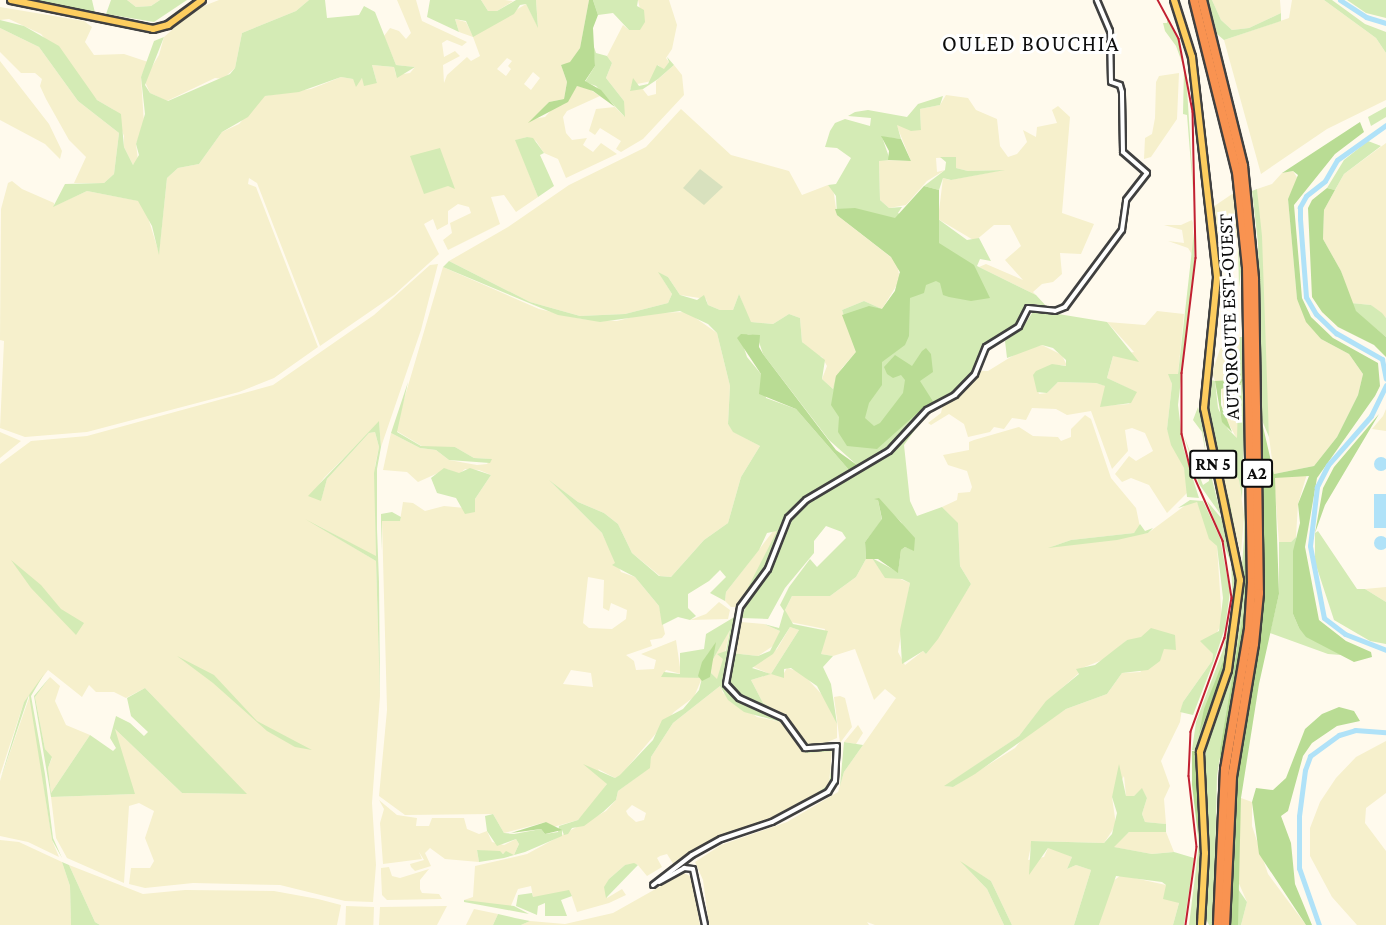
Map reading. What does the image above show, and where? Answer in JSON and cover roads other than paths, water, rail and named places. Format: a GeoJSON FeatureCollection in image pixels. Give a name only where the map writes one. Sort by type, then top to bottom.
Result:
{"type":"FeatureCollection","features":[{"type":"Feature","properties":{"kind":"highway","name":"AUTOROUTE EST-OUEST"},"geometry":{"type":"LineString","coordinates":[[1194,0],[1237,172],[1247,277],[1251,592],[1226,770],[1218,925]]}},
{"type":"Feature","properties":{"kind":"highway","name":"AUTOROUTE EST-OUEST"},"geometry":{"type":"LineString","coordinates":[[1202,0],[1243,166],[1254,279],[1259,584],[1254,644],[1232,777],[1225,925]]}},
{"type":"Feature","properties":{"kind":"main road"},"geometry":{"type":"LineString","coordinates":[[11,0],[153,29],[168,25],[202,0]]}},
{"type":"Feature","properties":{"kind":"main road","name":"RN 5"},"geometry":{"type":"LineString","coordinates":[[1173,0],[1192,57],[1217,278],[1204,408],[1240,580],[1228,670],[1200,752],[1205,853],[1201,925]]}},
{"type":"Feature","properties":{"kind":"street"},"geometry":{"type":"LineString","coordinates":[[705,925],[693,869],[684,868],[653,885],[692,855],[721,839],[772,822],[828,792],[836,777],[837,746],[805,748],[783,718],[738,698],[726,684],[740,607],[768,569],[783,525],[806,500],[889,451],[927,410],[955,395],[975,374],[986,347],[1019,326],[1028,308],[1055,311],[1065,307],[1119,235],[1126,200],[1145,178],[1146,172],[1129,161],[1123,152],[1122,92],[1120,85],[1111,82],[1110,31],[1097,0]]}},
{"type":"Feature","properties":{"kind":"water"},"geometry":{"type":"Polygon","coordinates":[[[1381,457],[1386,459],[1388,464],[1386,469],[1381,471],[1376,469],[1374,464],[1376,459],[1381,457]]]}},
{"type":"Feature","properties":{"kind":"water"},"geometry":{"type":"Polygon","coordinates":[[[1374,494],[1386,494],[1386,528],[1374,528],[1374,494]]]}},
{"type":"Feature","properties":{"kind":"water"},"geometry":{"type":"Polygon","coordinates":[[[1381,536],[1386,538],[1388,543],[1386,548],[1381,550],[1376,548],[1374,543],[1376,538],[1381,536]]]}},
{"type":"Feature","properties":{"kind":"waterway"},"geometry":{"type":"LineString","coordinates":[[1340,0],[1366,17],[1386,23]]}},
{"type":"Feature","properties":{"kind":"waterway"},"geometry":{"type":"LineString","coordinates":[[1386,125],[1337,160],[1325,181],[1306,196],[1300,207],[1306,297],[1316,314],[1336,333],[1382,359],[1386,379]]}},
{"type":"Feature","properties":{"kind":"waterway"},"geometry":{"type":"LineString","coordinates":[[1386,385],[1371,416],[1328,465],[1317,487],[1310,546],[1324,618],[1345,634],[1386,650]]}},
{"type":"Feature","properties":{"kind":"waterway"},"geometry":{"type":"LineString","coordinates":[[1319,925],[1299,868],[1299,816],[1305,770],[1310,756],[1339,735],[1355,730],[1386,732]]}},
{"type":"Feature","properties":{"kind":"railway"},"geometry":{"type":"LineString","coordinates":[[1158,0],[1179,39],[1193,112],[1196,258],[1182,373],[1182,434],[1191,469],[1223,541],[1232,598],[1225,638],[1191,732],[1189,776],[1197,847],[1186,925]]}},
{"type":"Feature","properties":{"kind":"district","name":"OULED BOUCHIA"},"geometry":{"type":"Point","coordinates":[1031,44]}}]}
